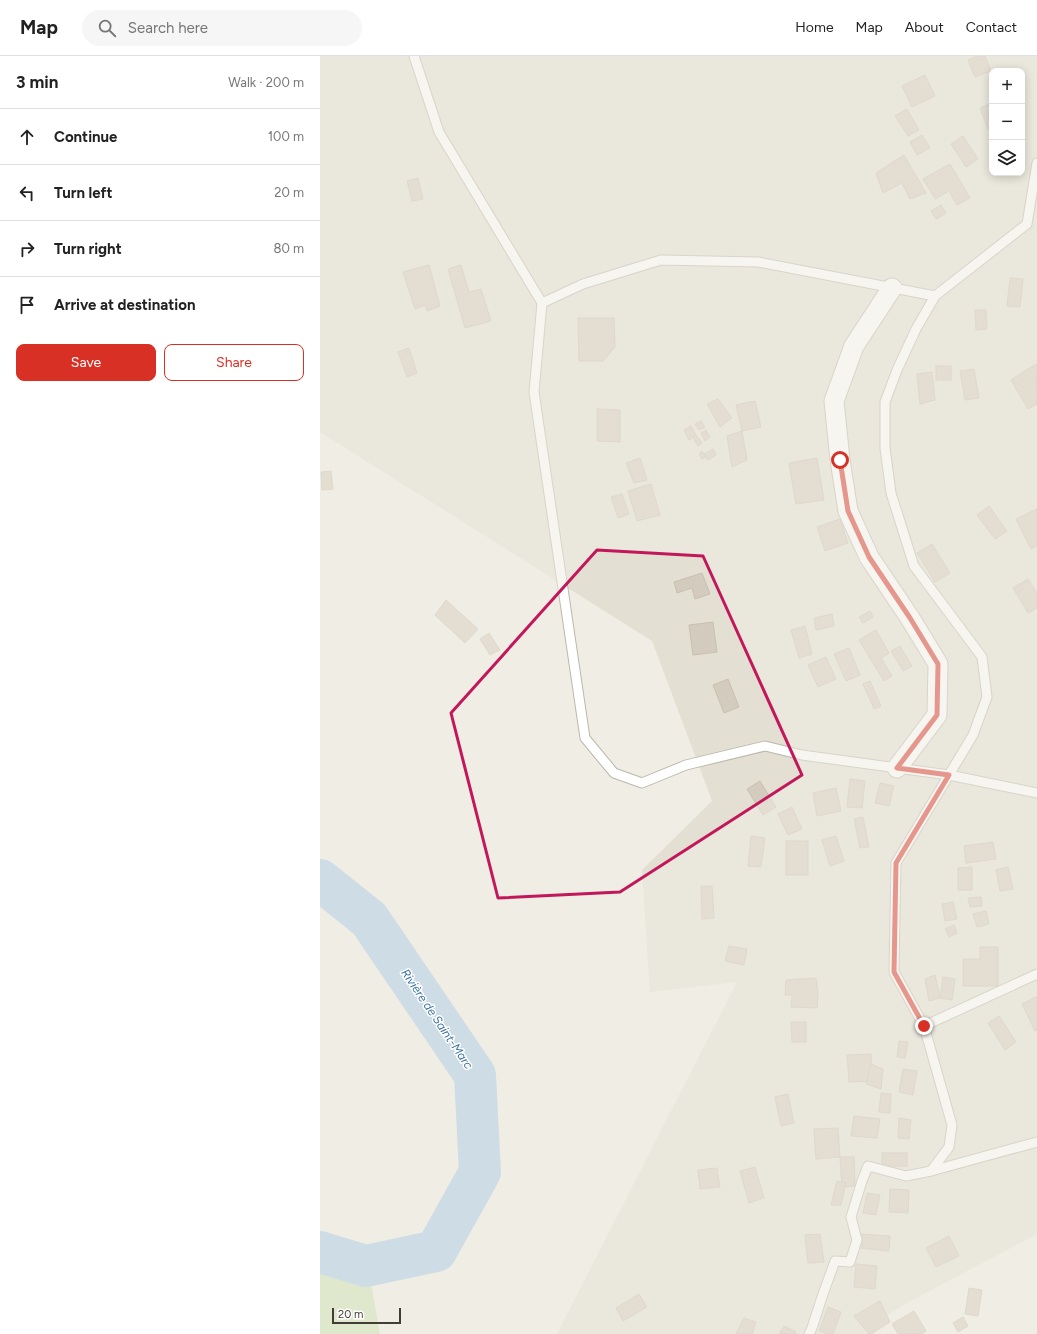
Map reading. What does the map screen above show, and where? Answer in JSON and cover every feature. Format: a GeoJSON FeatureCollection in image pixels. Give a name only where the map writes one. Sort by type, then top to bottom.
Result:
{"type":"FeatureCollection","features":[{"type":"Feature","properties":{"kind":"street"},"geometry":{"type":"LineString","coordinates":[[892,288],[854,346],[834,401],[840,460],[848,511],[869,557],[910,618],[938,664],[937,715],[897,768]]}},
{"type":"Feature","properties":{"kind":"lane"},"geometry":{"type":"LineString","coordinates":[[414,56],[439,132],[542,303],[534,392],[585,738],[614,773],[642,783],[686,765],[765,746],[802,755],[949,775],[1037,793]]}},
{"type":"Feature","properties":{"kind":"lane"},"geometry":{"type":"LineString","coordinates":[[932,1171],[949,1147],[952,1125],[924,1026],[894,972],[896,863],[974,734],[987,697],[982,657],[914,566],[891,493],[885,448],[885,402],[897,370],[916,329],[935,296],[1027,224],[1037,163]]}},
{"type":"Feature","properties":{"kind":"lane"},"geometry":{"type":"LineString","coordinates":[[542,303],[583,284],[661,260],[758,262],[935,296]]}},
{"type":"Feature","properties":{"kind":"lane"},"geometry":{"type":"LineString","coordinates":[[924,1026],[1037,974]]}},
{"type":"Feature","properties":{"kind":"lane"},"geometry":{"type":"LineString","coordinates":[[809,1334],[835,1261],[850,1262],[858,1240],[851,1217],[868,1166],[906,1176],[932,1171],[1037,1142]]}},
{"type":"Feature","properties":{"kind":"highlighted area"},"geometry":{"type":"Polygon","coordinates":[[[597,550],[703,556],[802,775],[620,892],[498,898],[451,713],[597,550]]]}},
{"type":"Feature","properties":{"kind":"shaded area"},"geometry":{"type":"Polygon","coordinates":[[[320,56],[1037,56],[1037,1234],[907,1303],[881,1319],[874,1334],[557,1334],[737,982],[650,992],[642,870],[712,801],[652,641],[320,432],[320,56]]]}},
{"type":"Feature","properties":{"kind":"green space"},"geometry":{"type":"Polygon","coordinates":[[[320,1267],[369,1273],[380,1334],[320,1334],[320,1267]]]}},
{"type":"Feature","properties":{"kind":"building"},"geometry":{"type":"Polygon","coordinates":[[[977,56],[985,56],[990,68],[989,72],[975,77],[968,60],[977,56]]]}},
{"type":"Feature","properties":{"kind":"building"},"geometry":{"type":"Polygon","coordinates":[[[925,75],[935,96],[912,107],[902,86],[925,75]]]}},
{"type":"Feature","properties":{"kind":"building"},"geometry":{"type":"Polygon","coordinates":[[[989,104],[989,129],[988,129],[980,108],[989,104]]]}},
{"type":"Feature","properties":{"kind":"building"},"geometry":{"type":"Polygon","coordinates":[[[907,109],[919,130],[908,136],[895,116],[907,109]]]}},
{"type":"Feature","properties":{"kind":"building"},"geometry":{"type":"Polygon","coordinates":[[[922,135],[930,148],[917,155],[910,142],[922,135]]]}},
{"type":"Feature","properties":{"kind":"building"},"geometry":{"type":"Polygon","coordinates":[[[963,136],[978,159],[966,167],[951,144],[963,136]]]}},
{"type":"Feature","properties":{"kind":"building"},"geometry":{"type":"Polygon","coordinates":[[[904,155],[926,193],[910,199],[902,183],[883,193],[876,173],[904,155]]]}},
{"type":"Feature","properties":{"kind":"building"},"geometry":{"type":"Polygon","coordinates":[[[950,164],[970,198],[957,205],[949,191],[935,199],[923,179],[950,164]]]}},
{"type":"Feature","properties":{"kind":"building"},"geometry":{"type":"Polygon","coordinates":[[[418,178],[423,199],[412,201],[407,181],[418,178]]]}},
{"type":"Feature","properties":{"kind":"building"},"geometry":{"type":"Polygon","coordinates":[[[941,205],[946,213],[936,219],[931,211],[941,205]]]}},
{"type":"Feature","properties":{"kind":"building"},"geometry":{"type":"Polygon","coordinates":[[[429,265],[440,306],[427,311],[425,305],[415,309],[403,272],[429,265]]]}},
{"type":"Feature","properties":{"kind":"building"},"geometry":{"type":"Polygon","coordinates":[[[461,265],[469,292],[481,289],[491,321],[465,328],[448,269],[461,265]]]}},
{"type":"Feature","properties":{"kind":"building"},"geometry":{"type":"Polygon","coordinates":[[[1010,278],[1023,279],[1020,307],[1007,306],[1010,278]]]}},
{"type":"Feature","properties":{"kind":"building"},"geometry":{"type":"Polygon","coordinates":[[[975,310],[986,310],[987,329],[976,330],[975,310]]]}},
{"type":"Feature","properties":{"kind":"building"},"geometry":{"type":"Polygon","coordinates":[[[578,318],[614,318],[615,347],[603,361],[579,361],[578,318]]]}},
{"type":"Feature","properties":{"kind":"building"},"geometry":{"type":"Polygon","coordinates":[[[409,348],[417,373],[407,377],[398,352],[409,348]]]}},
{"type":"Feature","properties":{"kind":"building"},"geometry":{"type":"Polygon","coordinates":[[[1036,364],[1037,404],[1028,409],[1011,380],[1036,364]]]}},
{"type":"Feature","properties":{"kind":"building"},"geometry":{"type":"Polygon","coordinates":[[[936,366],[951,366],[951,380],[936,380],[936,366]]]}},
{"type":"Feature","properties":{"kind":"building"},"geometry":{"type":"Polygon","coordinates":[[[974,369],[979,398],[965,400],[960,371],[974,369]]]}},
{"type":"Feature","properties":{"kind":"building"},"geometry":{"type":"Polygon","coordinates":[[[932,372],[935,400],[920,404],[917,374],[932,372]]]}},
{"type":"Feature","properties":{"kind":"building"},"geometry":{"type":"Polygon","coordinates":[[[718,399],[732,418],[720,427],[707,404],[718,399]]]}},
{"type":"Feature","properties":{"kind":"building"},"geometry":{"type":"Polygon","coordinates":[[[755,401],[761,427],[742,431],[736,405],[755,401]]]}},
{"type":"Feature","properties":{"kind":"building"},"geometry":{"type":"Polygon","coordinates":[[[597,409],[620,410],[620,442],[597,441],[597,409]]]}},
{"type":"Feature","properties":{"kind":"building"},"geometry":{"type":"Polygon","coordinates":[[[701,421],[705,427],[699,430],[695,424],[701,421]]]}},
{"type":"Feature","properties":{"kind":"building"},"geometry":{"type":"Polygon","coordinates":[[[691,426],[696,435],[689,440],[684,430],[691,426]]]}},
{"type":"Feature","properties":{"kind":"building"},"geometry":{"type":"Polygon","coordinates":[[[706,430],[710,437],[705,441],[701,433],[706,430]]]}},
{"type":"Feature","properties":{"kind":"building"},"geometry":{"type":"Polygon","coordinates":[[[742,431],[747,460],[732,467],[727,436],[742,431]]]}},
{"type":"Feature","properties":{"kind":"building"},"geometry":{"type":"Polygon","coordinates":[[[696,435],[702,443],[698,446],[693,438],[696,435]]]}},
{"type":"Feature","properties":{"kind":"building"},"geometry":{"type":"Polygon","coordinates":[[[713,449],[716,455],[708,460],[704,454],[713,449]]]}},
{"type":"Feature","properties":{"kind":"building"},"geometry":{"type":"Polygon","coordinates":[[[702,451],[706,457],[702,459],[699,454],[702,451]]]}},
{"type":"Feature","properties":{"kind":"building"},"geometry":{"type":"Polygon","coordinates":[[[640,458],[647,480],[634,483],[626,463],[640,458]]]}},
{"type":"Feature","properties":{"kind":"building"},"geometry":{"type":"Polygon","coordinates":[[[817,458],[824,500],[796,504],[789,463],[817,458]]]}},
{"type":"Feature","properties":{"kind":"building"},"geometry":{"type":"Polygon","coordinates":[[[331,471],[333,489],[322,490],[321,472],[331,471]]]}},
{"type":"Feature","properties":{"kind":"building"},"geometry":{"type":"Polygon","coordinates":[[[651,484],[660,515],[637,521],[628,491],[651,484]]]}},
{"type":"Feature","properties":{"kind":"building"},"geometry":{"type":"Polygon","coordinates":[[[622,494],[629,514],[618,518],[611,497],[622,494]]]}},
{"type":"Feature","properties":{"kind":"building"},"geometry":{"type":"Polygon","coordinates":[[[989,506],[1007,531],[995,539],[977,515],[989,506]]]}},
{"type":"Feature","properties":{"kind":"building"},"geometry":{"type":"Polygon","coordinates":[[[1037,509],[1037,546],[1031,549],[1016,519],[1037,509]]]}},
{"type":"Feature","properties":{"kind":"building"},"geometry":{"type":"Polygon","coordinates":[[[840,519],[848,543],[825,551],[817,527],[840,519]]]}},
{"type":"Feature","properties":{"kind":"building"},"geometry":{"type":"Polygon","coordinates":[[[932,544],[950,573],[935,582],[917,553],[932,544]]]}},
{"type":"Feature","properties":{"kind":"building"},"geometry":{"type":"Polygon","coordinates":[[[702,573],[710,594],[695,599],[692,588],[677,593],[674,582],[702,573]]]}},
{"type":"Feature","properties":{"kind":"building"},"geometry":{"type":"Polygon","coordinates":[[[1028,579],[1037,593],[1037,608],[1028,613],[1013,588],[1028,579]]]}},
{"type":"Feature","properties":{"kind":"building"},"geometry":{"type":"Polygon","coordinates":[[[446,600],[478,629],[465,643],[435,615],[446,600]]]}},
{"type":"Feature","properties":{"kind":"building"},"geometry":{"type":"Polygon","coordinates":[[[870,611],[873,617],[863,623],[859,617],[870,611]]]}},
{"type":"Feature","properties":{"kind":"building"},"geometry":{"type":"Polygon","coordinates":[[[832,614],[834,626],[816,630],[814,618],[832,614]]]}},
{"type":"Feature","properties":{"kind":"building"},"geometry":{"type":"Polygon","coordinates":[[[713,622],[717,652],[693,655],[689,625],[713,622]]]}},
{"type":"Feature","properties":{"kind":"building"},"geometry":{"type":"Polygon","coordinates":[[[805,626],[812,654],[799,658],[791,630],[805,626]]]}},
{"type":"Feature","properties":{"kind":"building"},"geometry":{"type":"Polygon","coordinates":[[[876,630],[889,653],[881,658],[892,676],[884,681],[859,640],[876,630]]]}},
{"type":"Feature","properties":{"kind":"building"},"geometry":{"type":"Polygon","coordinates":[[[489,633],[500,650],[490,655],[480,639],[489,633]]]}},
{"type":"Feature","properties":{"kind":"building"},"geometry":{"type":"Polygon","coordinates":[[[900,646],[912,666],[903,671],[891,651],[900,646]]]}},
{"type":"Feature","properties":{"kind":"building"},"geometry":{"type":"Polygon","coordinates":[[[849,648],[860,675],[846,681],[834,654],[849,648]]]}},
{"type":"Feature","properties":{"kind":"building"},"geometry":{"type":"Polygon","coordinates":[[[826,657],[836,679],[818,687],[808,665],[826,657]]]}},
{"type":"Feature","properties":{"kind":"building"},"geometry":{"type":"Polygon","coordinates":[[[728,679],[739,707],[724,713],[713,685],[728,679]]]}},
{"type":"Feature","properties":{"kind":"building"},"geometry":{"type":"Polygon","coordinates":[[[870,681],[881,706],[874,709],[863,684],[870,681]]]}},
{"type":"Feature","properties":{"kind":"building"},"geometry":{"type":"Polygon","coordinates":[[[850,779],[865,781],[862,808],[847,807],[850,779]]]}},
{"type":"Feature","properties":{"kind":"building"},"geometry":{"type":"Polygon","coordinates":[[[760,781],[776,807],[763,815],[747,789],[760,781]]]}},
{"type":"Feature","properties":{"kind":"building"},"geometry":{"type":"Polygon","coordinates":[[[880,783],[894,786],[889,806],[875,803],[880,783]]]}},
{"type":"Feature","properties":{"kind":"building"},"geometry":{"type":"Polygon","coordinates":[[[836,788],[841,811],[817,816],[813,793],[836,788]]]}},
{"type":"Feature","properties":{"kind":"building"},"geometry":{"type":"Polygon","coordinates":[[[792,807],[802,829],[788,835],[778,814],[792,807]]]}},
{"type":"Feature","properties":{"kind":"building"},"geometry":{"type":"Polygon","coordinates":[[[863,817],[869,847],[860,848],[854,819],[863,817]]]}},
{"type":"Feature","properties":{"kind":"building"},"geometry":{"type":"Polygon","coordinates":[[[751,836],[765,838],[761,867],[748,866],[751,836]]]}},
{"type":"Feature","properties":{"kind":"building"},"geometry":{"type":"Polygon","coordinates":[[[836,836],[844,861],[830,866],[822,840],[836,836]]]}},
{"type":"Feature","properties":{"kind":"building"},"geometry":{"type":"Polygon","coordinates":[[[786,841],[808,841],[808,875],[786,875],[786,841]]]}},
{"type":"Feature","properties":{"kind":"building"},"geometry":{"type":"Polygon","coordinates":[[[993,842],[996,859],[966,863],[964,846],[993,842]]]}},
{"type":"Feature","properties":{"kind":"building"},"geometry":{"type":"Polygon","coordinates":[[[972,867],[972,890],[958,890],[958,868],[972,867]]]}},
{"type":"Feature","properties":{"kind":"building"},"geometry":{"type":"Polygon","coordinates":[[[1008,867],[1013,889],[1000,891],[996,870],[1008,867]]]}},
{"type":"Feature","properties":{"kind":"building"},"geometry":{"type":"Polygon","coordinates":[[[701,886],[712,886],[714,918],[702,919],[701,886]]]}},
{"type":"Feature","properties":{"kind":"building"},"geometry":{"type":"Polygon","coordinates":[[[981,897],[982,906],[970,907],[968,898],[981,897]]]}},
{"type":"Feature","properties":{"kind":"building"},"geometry":{"type":"Polygon","coordinates":[[[953,902],[957,919],[945,921],[942,904],[953,902]]]}},
{"type":"Feature","properties":{"kind":"building"},"geometry":{"type":"Polygon","coordinates":[[[986,911],[989,924],[977,927],[973,914],[986,911]]]}},
{"type":"Feature","properties":{"kind":"building"},"geometry":{"type":"Polygon","coordinates":[[[954,925],[957,933],[949,937],[945,929],[954,925]]]}},
{"type":"Feature","properties":{"kind":"building"},"geometry":{"type":"Polygon","coordinates":[[[729,946],[747,949],[744,965],[725,961],[729,946]]]}},
{"type":"Feature","properties":{"kind":"building"},"geometry":{"type":"Polygon","coordinates":[[[980,947],[998,947],[998,986],[963,986],[963,959],[980,959],[980,947]]]}},
{"type":"Feature","properties":{"kind":"building"},"geometry":{"type":"Polygon","coordinates":[[[935,975],[940,998],[929,1001],[925,979],[935,975]]]}},
{"type":"Feature","properties":{"kind":"building"},"geometry":{"type":"Polygon","coordinates":[[[943,977],[955,979],[952,1000],[940,998],[943,977]]]}},
{"type":"Feature","properties":{"kind":"building"},"geometry":{"type":"Polygon","coordinates":[[[816,978],[818,994],[817,1008],[791,1007],[792,995],[785,995],[786,980],[816,978]]]}},
{"type":"Feature","properties":{"kind":"building"},"geometry":{"type":"Polygon","coordinates":[[[1036,997],[1037,1030],[1035,1031],[1022,1004],[1036,997]]]}},
{"type":"Feature","properties":{"kind":"building"},"geometry":{"type":"Polygon","coordinates":[[[999,1016],[1016,1042],[1005,1050],[988,1023],[999,1016]]]}},
{"type":"Feature","properties":{"kind":"building"},"geometry":{"type":"Polygon","coordinates":[[[791,1022],[806,1022],[806,1042],[792,1042],[791,1022]]]}},
{"type":"Feature","properties":{"kind":"building"},"geometry":{"type":"Polygon","coordinates":[[[899,1041],[908,1042],[905,1058],[897,1057],[899,1041]]]}},
{"type":"Feature","properties":{"kind":"building"},"geometry":{"type":"Polygon","coordinates":[[[871,1054],[872,1081],[849,1082],[847,1055],[871,1054]]]}},
{"type":"Feature","properties":{"kind":"building"},"geometry":{"type":"Polygon","coordinates":[[[871,1064],[883,1069],[881,1089],[866,1084],[871,1064]]]}},
{"type":"Feature","properties":{"kind":"building"},"geometry":{"type":"Polygon","coordinates":[[[903,1069],[917,1071],[913,1095],[899,1092],[903,1069]]]}},
{"type":"Feature","properties":{"kind":"building"},"geometry":{"type":"Polygon","coordinates":[[[881,1093],[891,1094],[890,1113],[879,1112],[881,1093]]]}},
{"type":"Feature","properties":{"kind":"building"},"geometry":{"type":"Polygon","coordinates":[[[788,1094],[794,1123],[781,1126],[775,1097],[788,1094]]]}},
{"type":"Feature","properties":{"kind":"building"},"geometry":{"type":"Polygon","coordinates":[[[854,1116],[880,1119],[877,1138],[851,1136],[854,1116]]]}},
{"type":"Feature","properties":{"kind":"building"},"geometry":{"type":"Polygon","coordinates":[[[899,1118],[911,1120],[909,1139],[898,1138],[899,1118]]]}},
{"type":"Feature","properties":{"kind":"building"},"geometry":{"type":"Polygon","coordinates":[[[838,1128],[840,1157],[816,1159],[814,1129],[838,1128]]]}},
{"type":"Feature","properties":{"kind":"building"},"geometry":{"type":"Polygon","coordinates":[[[882,1153],[907,1153],[907,1166],[882,1166],[882,1153]]]}},
{"type":"Feature","properties":{"kind":"building"},"geometry":{"type":"Polygon","coordinates":[[[840,1157],[854,1157],[855,1186],[842,1187],[840,1157]]]}},
{"type":"Feature","properties":{"kind":"building"},"geometry":{"type":"Polygon","coordinates":[[[755,1167],[764,1198],[749,1203],[740,1171],[755,1167]]]}},
{"type":"Feature","properties":{"kind":"building"},"geometry":{"type":"Polygon","coordinates":[[[717,1168],[720,1187],[700,1189],[698,1170],[717,1168]]]}},
{"type":"Feature","properties":{"kind":"building"},"geometry":{"type":"Polygon","coordinates":[[[837,1181],[846,1183],[841,1205],[831,1205],[837,1181]]]}},
{"type":"Feature","properties":{"kind":"building"},"geometry":{"type":"Polygon","coordinates":[[[890,1189],[909,1190],[908,1213],[889,1212],[890,1189]]]}},
{"type":"Feature","properties":{"kind":"building"},"geometry":{"type":"Polygon","coordinates":[[[867,1193],[880,1195],[876,1215],[863,1213],[867,1193]]]}},
{"type":"Feature","properties":{"kind":"building"},"geometry":{"type":"Polygon","coordinates":[[[820,1234],[824,1262],[808,1263],[805,1235],[820,1234]]]}},
{"type":"Feature","properties":{"kind":"building"},"geometry":{"type":"Polygon","coordinates":[[[861,1234],[890,1236],[889,1251],[860,1248],[861,1234]]]}},
{"type":"Feature","properties":{"kind":"building"},"geometry":{"type":"Polygon","coordinates":[[[949,1236],[959,1256],[936,1267],[926,1248],[949,1236]]]}},
{"type":"Feature","properties":{"kind":"building"},"geometry":{"type":"Polygon","coordinates":[[[856,1264],[877,1266],[875,1289],[854,1287],[856,1264]]]}},
{"type":"Feature","properties":{"kind":"building"},"geometry":{"type":"Polygon","coordinates":[[[969,1288],[982,1290],[978,1316],[965,1314],[969,1288]]]}},
{"type":"Feature","properties":{"kind":"building"},"geometry":{"type":"Polygon","coordinates":[[[639,1294],[647,1307],[623,1321],[616,1308],[639,1294]]]}},
{"type":"Feature","properties":{"kind":"building"},"geometry":{"type":"Polygon","coordinates":[[[880,1301],[890,1322],[869,1334],[854,1316],[880,1301]]]}},
{"type":"Feature","properties":{"kind":"building"},"geometry":{"type":"Polygon","coordinates":[[[828,1307],[841,1312],[833,1334],[819,1331],[828,1307]]]}},
{"type":"Feature","properties":{"kind":"building"},"geometry":{"type":"Polygon","coordinates":[[[914,1311],[926,1331],[921,1334],[898,1334],[892,1324],[914,1311]]]}},
{"type":"Feature","properties":{"kind":"building"},"geometry":{"type":"Polygon","coordinates":[[[963,1317],[968,1326],[958,1332],[953,1323],[963,1317]]]}},
{"type":"Feature","properties":{"kind":"building"},"geometry":{"type":"Polygon","coordinates":[[[744,1318],[756,1322],[752,1334],[736,1334],[744,1318]]]}},
{"type":"Feature","properties":{"kind":"building"},"geometry":{"type":"Polygon","coordinates":[[[784,1326],[796,1332],[795,1334],[779,1334],[784,1326]]]}},
{"type":"Feature","properties":{"kind":"waterway","name":"Rivière de Saint-Marc"},"geometry":{"type":"LineString","coordinates":[[320,880],[369,919],[475,1075],[480,1172],[436,1251],[366,1266],[320,1252]]}},
{"type":"Feature","properties":{"kind":"route"},"geometry":{"type":"LineString","coordinates":[[840,460],[848,511],[869,557],[910,618],[938,664],[937,715],[897,768],[949,775],[896,863],[894,972],[924,1026]]}}]}
